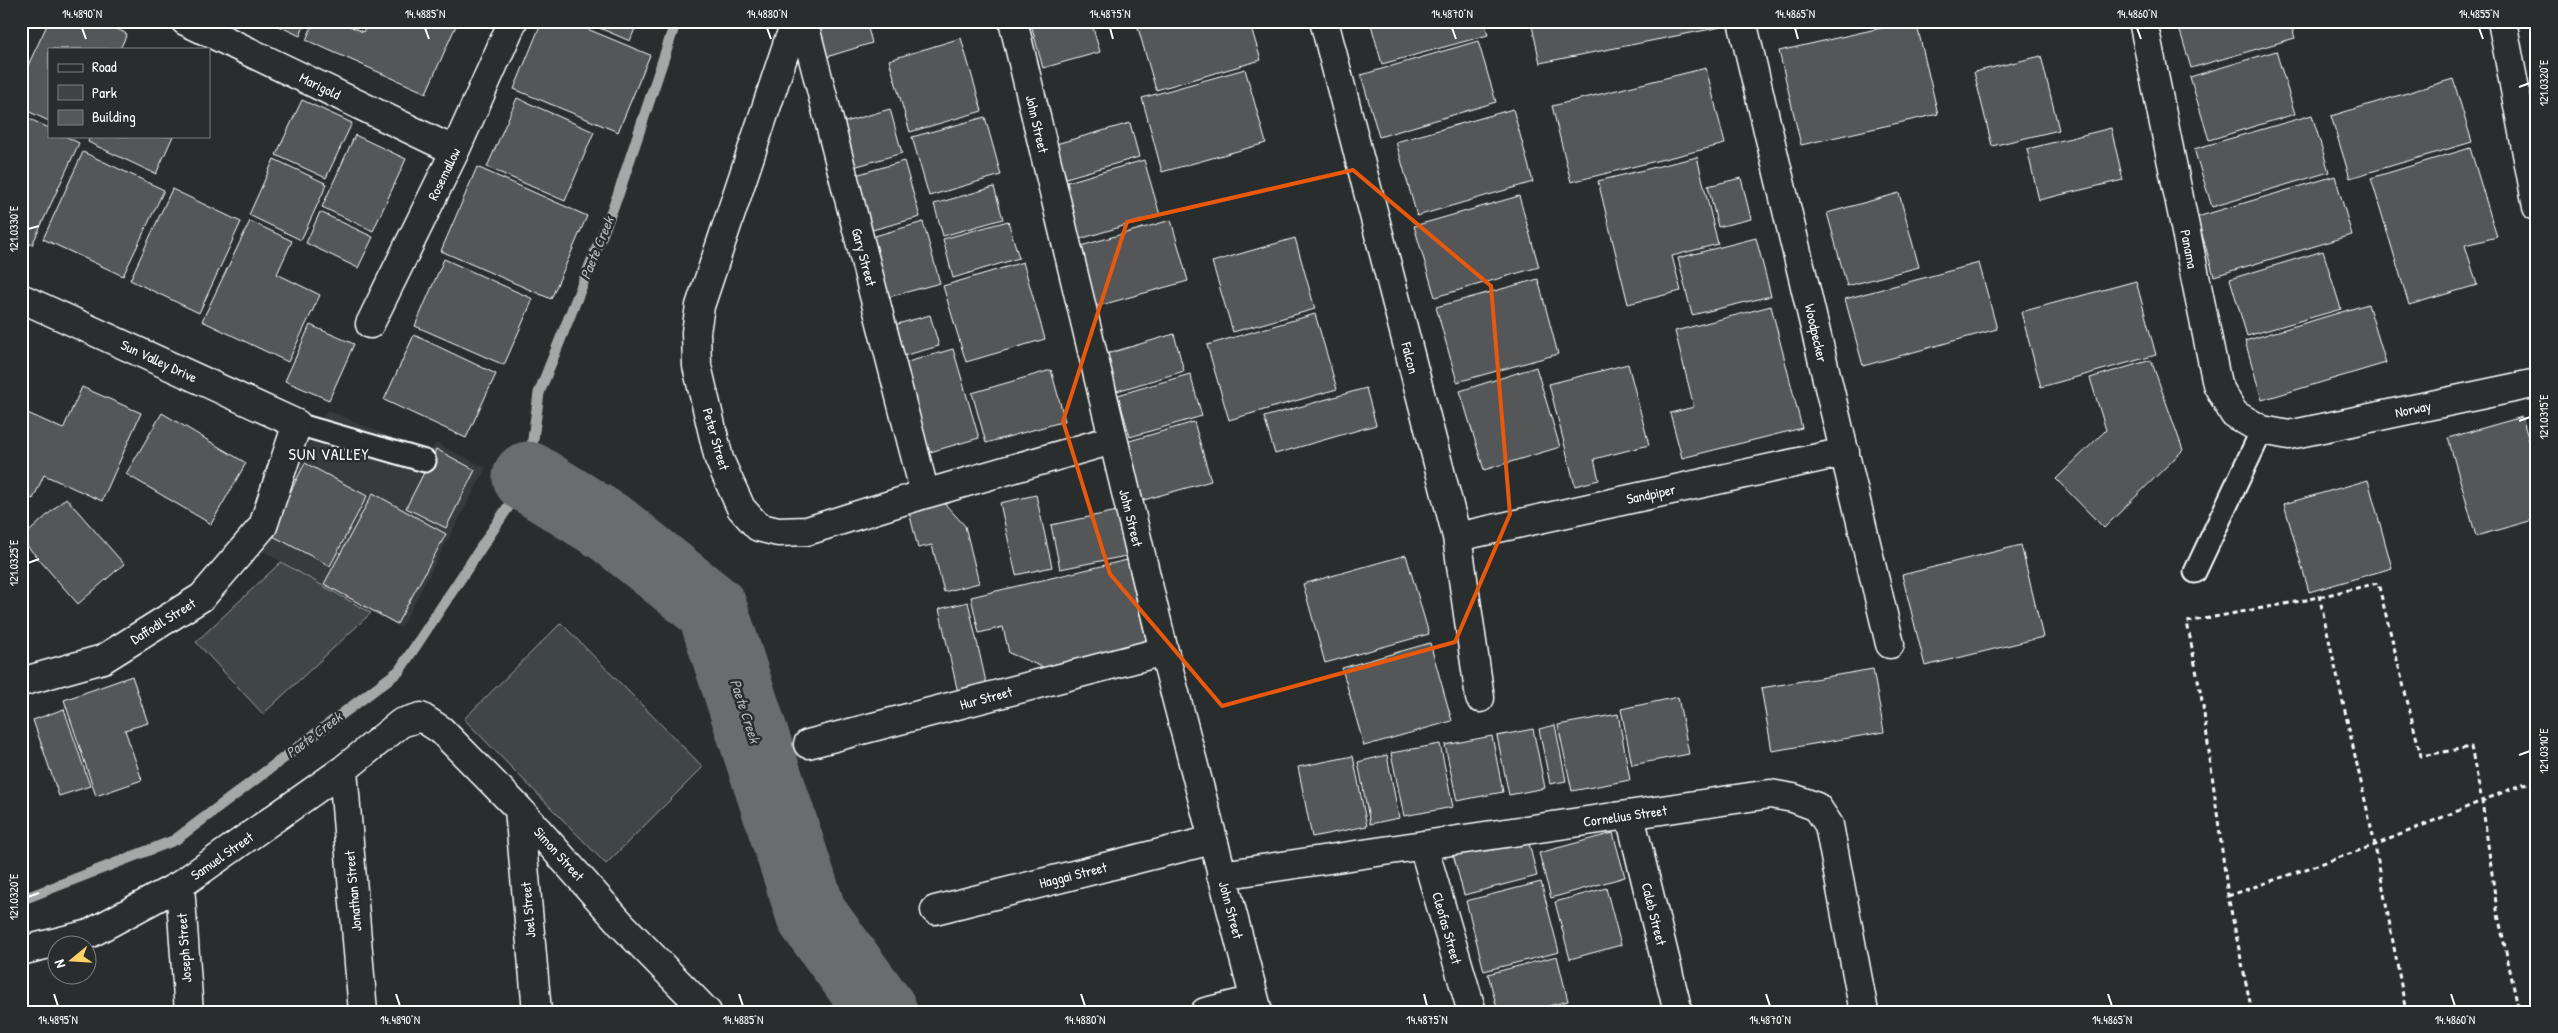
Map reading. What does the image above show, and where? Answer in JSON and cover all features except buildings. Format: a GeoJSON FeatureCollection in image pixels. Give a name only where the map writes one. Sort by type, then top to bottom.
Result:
{"type":"FeatureCollection","features":[{"type":"Feature","properties":{"kind":"street","name":"Marigold"},"geometry":{"type":"LineString","coordinates":[[185,21],[455,151]]}},
{"type":"Feature","properties":{"kind":"street","name":"Rosemallow"},"geometry":{"type":"LineString","coordinates":[[370,324],[455,151],[513,21]]}},
{"type":"Feature","properties":{"kind":"street","name":"Peter Street"},"geometry":{"type":"LineString","coordinates":[[799,21],[788,42],[700,306],[696,332],[697,366],[719,459],[741,508],[758,527],[778,532],[807,531],[1112,440]]}},
{"type":"Feature","properties":{"kind":"street","name":"Gary Street"},"geometry":{"type":"LineString","coordinates":[[799,21],[807,35],[926,494]]}},
{"type":"Feature","properties":{"kind":"street","name":"John Street"},"geometry":{"type":"LineString","coordinates":[[1013,21],[1164,651],[1256,1006]]}},
{"type":"Feature","properties":{"kind":"street","name":"Falcon"},"geometry":{"type":"LineString","coordinates":[[1324,21],[1456,536],[1480,698]]}},
{"type":"Feature","properties":{"kind":"street","name":"Woodpecker"},"geometry":{"type":"LineString","coordinates":[[1742,21],[1890,644]]}},
{"type":"Feature","properties":{"kind":"street","name":"Panama"},"geometry":{"type":"LineString","coordinates":[[2143,21],[2217,384],[2234,414],[2262,430],[2289,435]]}},
{"type":"Feature","properties":{"kind":"street"},"geometry":{"type":"LineString","coordinates":[[2502,21],[2537,207]]}},
{"type":"Feature","properties":{"kind":"street","name":"Sun Valley Drive"},"geometry":{"type":"LineString","coordinates":[[21,298],[297,424]]}},
{"type":"Feature","properties":{"kind":"street","name":"Norway"},"geometry":{"type":"LineString","coordinates":[[2289,435],[2537,383]]}},
{"type":"Feature","properties":{"kind":"street","name":"Daffodil Street"},"geometry":{"type":"LineString","coordinates":[[21,682],[102,659],[202,597],[263,526],[297,424]]}},
{"type":"Feature","properties":{"kind":"street","name":"Sandpiper"},"geometry":{"type":"LineString","coordinates":[[1456,536],[1845,452]]}},
{"type":"Feature","properties":{"kind":"street","name":"Hur Street"},"geometry":{"type":"LineString","coordinates":[[808,744],[1164,651]]}},
{"type":"Feature","properties":{"kind":"street","name":"Simon Street"},"geometry":{"type":"LineString","coordinates":[[402,723],[421,717],[431,722],[519,809],[622,925],[707,1012]]}},
{"type":"Feature","properties":{"kind":"street","name":"Samuel Street"},"geometry":{"type":"LineString","coordinates":[[21,951],[89,934],[180,885],[343,770],[402,723]]}},
{"type":"Feature","properties":{"kind":"street","name":"Jonathan Street"},"geometry":{"type":"LineString","coordinates":[[343,770],[363,1012]]}},
{"type":"Feature","properties":{"kind":"street","name":"Cornelius Street"},"geometry":{"type":"LineString","coordinates":[[1221,875],[1770,794],[1793,798],[1817,807],[1829,825],[1864,1012]]}},
{"type":"Feature","properties":{"kind":"street","name":"Joel Street"},"geometry":{"type":"LineString","coordinates":[[519,809],[537,1012]]}},
{"type":"Feature","properties":{"kind":"street","name":"Caleb Street"},"geometry":{"type":"LineString","coordinates":[[1630,816],[1678,1012]]}},
{"type":"Feature","properties":{"kind":"street","name":"Haggai Street"},"geometry":{"type":"LineString","coordinates":[[935,910],[1212,840]]}},
{"type":"Feature","properties":{"kind":"street","name":"Cleofas Street"},"geometry":{"type":"LineString","coordinates":[[1423,845],[1472,1012]]}},
{"type":"Feature","properties":{"kind":"street","name":"Joseph Street"},"geometry":{"type":"LineString","coordinates":[[180,885],[189,1012]]}},
{"type":"Feature","properties":{"kind":"street"},"geometry":{"type":"LineString","coordinates":[[1205,1012],[1256,1006]]}},
{"type":"Feature","properties":{"kind":"lane"},"geometry":{"type":"LineString","coordinates":[[297,424],[425,461]]}},
{"type":"Feature","properties":{"kind":"lane"},"geometry":{"type":"LineString","coordinates":[[2195,572],[2262,430]]}},
{"type":"Feature","properties":{"kind":"path"},"geometry":{"type":"LineString","coordinates":[[2252,1012],[2228,896],[2203,706],[2187,622],[2378,583],[2421,756],[2471,747],[2482,801],[2497,910],[2520,1012]]}},
{"type":"Feature","properties":{"kind":"path"},"geometry":{"type":"LineString","coordinates":[[2319,595],[2375,846],[2406,1012]]}},
{"type":"Feature","properties":{"kind":"path"},"geometry":{"type":"LineString","coordinates":[[2228,896],[2375,846],[2522,784],[2537,782]]}},
{"type":"Feature","properties":{"kind":"highlighted area"},"geometry":{"type":"Polygon","coordinates":[[[1353,170],[1491,286],[1510,514],[1455,642],[1222,706],[1110,574],[1063,421],[1127,222],[1353,170]]]}},
{"type":"Feature","properties":{"kind":"shaded area"},"geometry":{"type":"Polygon","coordinates":[[[327,410],[429,453],[436,443],[486,468],[401,628],[255,547],[327,410]]]}},
{"type":"Feature","properties":{"kind":"green space"},"geometry":{"type":"Polygon","coordinates":[[[281,562],[371,613],[263,714],[196,642],[281,562]]]}},
{"type":"Feature","properties":{"kind":"green space"},"geometry":{"type":"Polygon","coordinates":[[[561,623],[703,767],[606,864],[464,719],[561,623]]]}},
{"type":"Feature","properties":{"kind":"waterway","name":"Paete Creek"},"geometry":{"type":"LineString","coordinates":[[21,900],[175,840],[399,671],[528,477],[539,393],[618,195],[676,21]]}},
{"type":"Feature","properties":{"kind":"waterway","name":"Paete Creek"},"geometry":{"type":"LineString","coordinates":[[528,477],[612,529],[712,609],[812,916],[882,1012]]}},
{"type":"Feature","properties":{"kind":"district","name":"SUN VALLEY"},"geometry":{"type":"Point","coordinates":[329,454]}}]}
